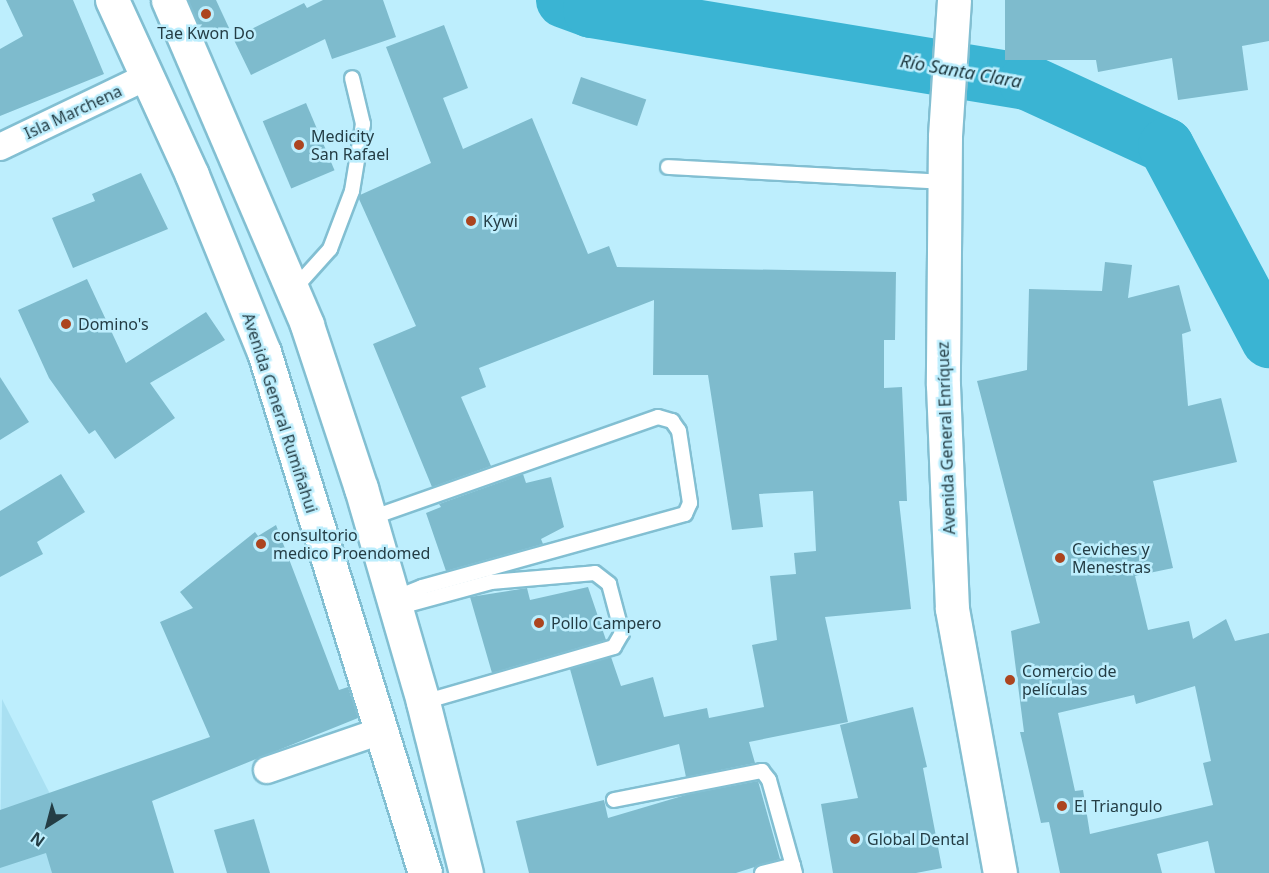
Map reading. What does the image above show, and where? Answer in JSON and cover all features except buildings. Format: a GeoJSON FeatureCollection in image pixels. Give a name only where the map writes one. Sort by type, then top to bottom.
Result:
{"type":"FeatureCollection","features":[{"type":"Feature","properties":{"kind":"main road","name":"Avenida General Rumiñahui"},"geometry":{"type":"LineString","coordinates":[[111,0],[192,175],[264,352],[425,873]]}},
{"type":"Feature","properties":{"kind":"main road"},"geometry":{"type":"LineString","coordinates":[[168,0],[307,325],[423,702],[466,873]]}},
{"type":"Feature","properties":{"kind":"main road","name":"Avenida General Enríquez"},"geometry":{"type":"LineString","coordinates":[[954,13],[945,137],[943,385],[952,609],[1000,873]]}},
{"type":"Feature","properties":{"kind":"street","name":"Isla Marchena"},"geometry":{"type":"LineString","coordinates":[[0,147],[146,77]]}},
{"type":"Feature","properties":{"kind":"street"},"geometry":{"type":"LineString","coordinates":[[267,770],[381,731]]}},
{"type":"Feature","properties":{"kind":"lane"},"geometry":{"type":"LineString","coordinates":[[292,291],[330,249],[352,191],[363,124],[352,78]]}},
{"type":"Feature","properties":{"kind":"lane"},"geometry":{"type":"LineString","coordinates":[[668,167],[945,182]]}},
{"type":"Feature","properties":{"kind":"lane"},"geometry":{"type":"LineString","coordinates":[[368,519],[658,417],[672,421],[679,432],[690,503],[685,514],[422,587],[394,604]]}},
{"type":"Feature","properties":{"kind":"lane"},"geometry":{"type":"LineString","coordinates":[[394,604],[527,577],[595,573],[609,584],[622,633],[614,647],[423,702]]}},
{"type":"Feature","properties":{"kind":"lane"},"geometry":{"type":"LineString","coordinates":[[614,800],[762,771],[770,780],[794,869],[762,873]]}},
{"type":"Feature","properties":{"kind":"shaded area"},"geometry":{"type":"Polygon","coordinates":[[[2,699],[50,794],[79,873],[0,873],[2,699]]]}},
{"type":"Feature","properties":{"kind":"waterway","name":"Río Santa Clara"},"geometry":{"type":"LineString","coordinates":[[564,0],[591,10],[1027,82],[1166,146],[1269,340]]}},
{"type":"Feature","properties":{"kind":"place","name":"Tae Kwon Do"},"geometry":{"type":"Point","coordinates":[206,14]}},
{"type":"Feature","properties":{"kind":"place","name":"Medicity San Rafael"},"geometry":{"type":"Point","coordinates":[299,145]}},
{"type":"Feature","properties":{"kind":"place","name":"Kywi"},"geometry":{"type":"Point","coordinates":[471,221]}},
{"type":"Feature","properties":{"kind":"place","name":"Domino's"},"geometry":{"type":"Point","coordinates":[66,324]}},
{"type":"Feature","properties":{"kind":"place","name":"consultorio medico Proendomed"},"geometry":{"type":"Point","coordinates":[261,544]}},
{"type":"Feature","properties":{"kind":"place","name":"Ceviches y Menestras"},"geometry":{"type":"Point","coordinates":[1060,558]}},
{"type":"Feature","properties":{"kind":"place","name":"Pollo Campero"},"geometry":{"type":"Point","coordinates":[539,623]}},
{"type":"Feature","properties":{"kind":"place","name":"Comercio de películas"},"geometry":{"type":"Point","coordinates":[1010,680]}},
{"type":"Feature","properties":{"kind":"place","name":"El Triangulo"},"geometry":{"type":"Point","coordinates":[1062,806]}},
{"type":"Feature","properties":{"kind":"place","name":"Global Dental"},"geometry":{"type":"Point","coordinates":[855,839]}}]}
